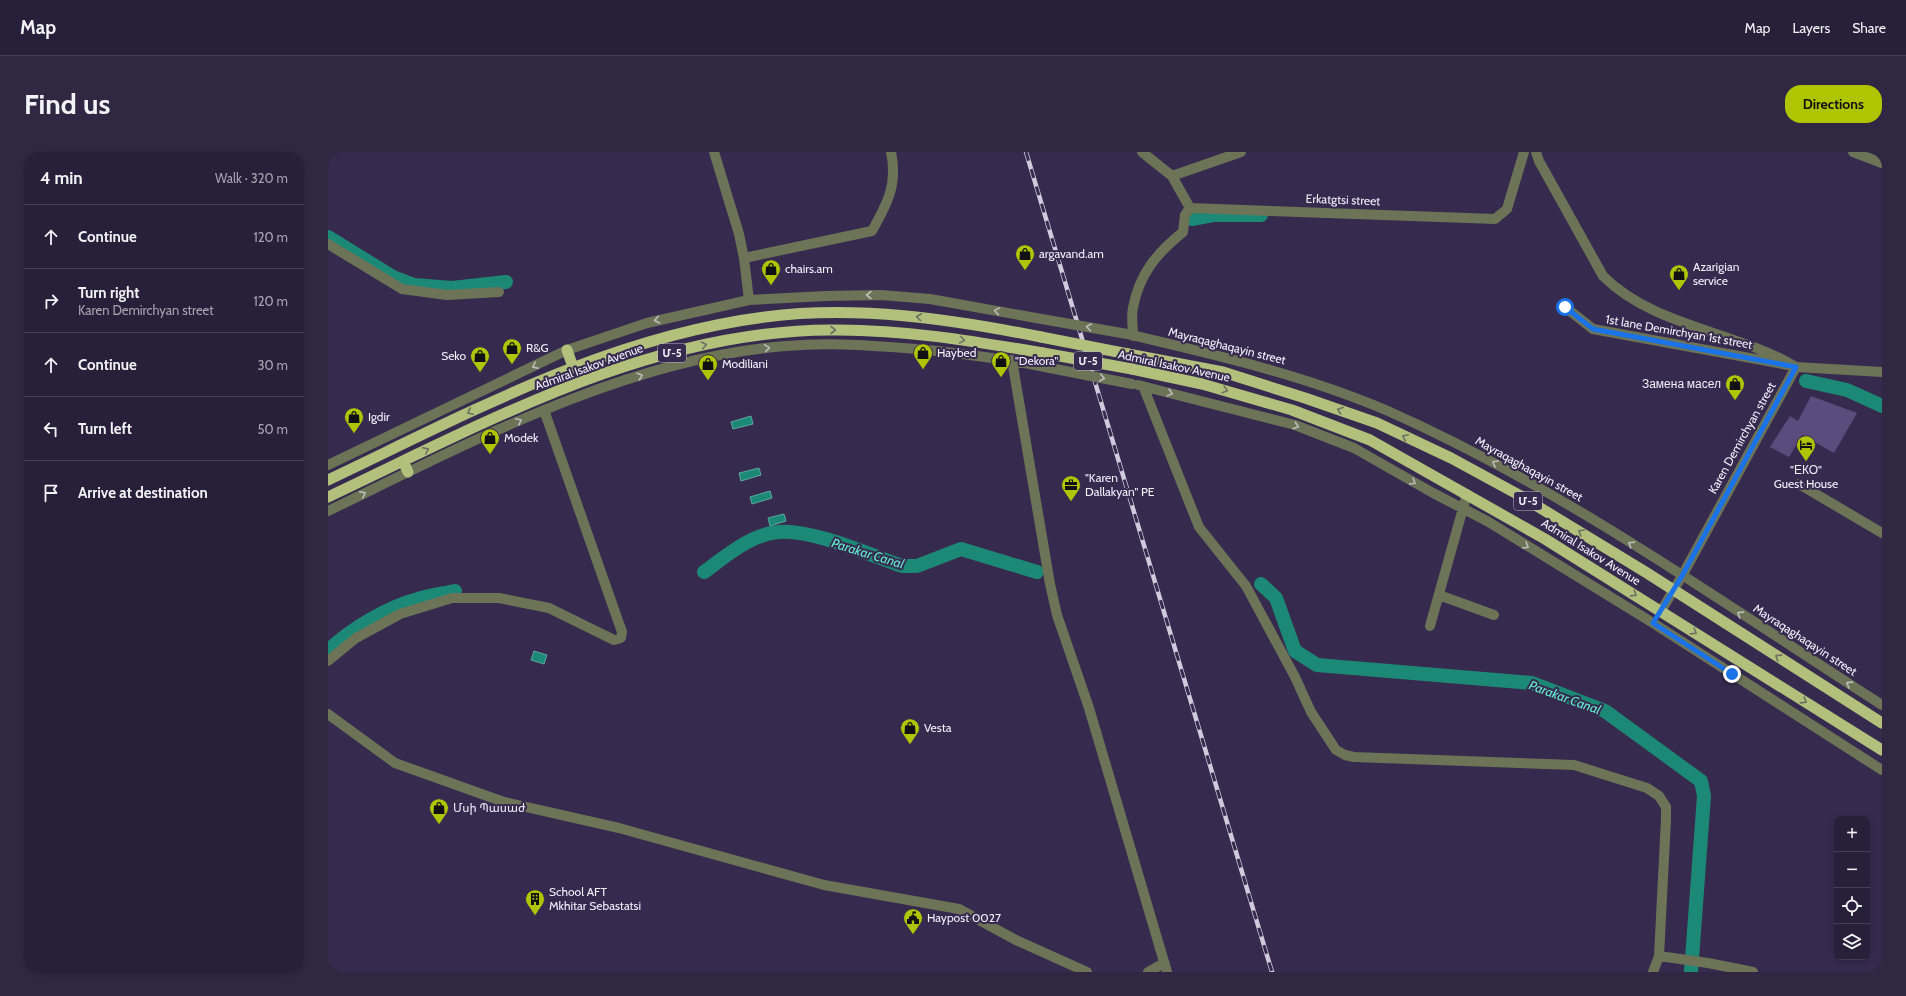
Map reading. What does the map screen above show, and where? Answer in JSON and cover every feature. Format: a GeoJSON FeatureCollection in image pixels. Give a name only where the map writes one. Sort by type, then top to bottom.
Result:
{"type":"FeatureCollection","features":[{"type":"Feature","properties":{"kind":"highway","name":"Admiral Isakov Avenue"},"geometry":{"type":"LineString","coordinates":[[328,480],[532,383],[573,367],[649,341],[710,326],[766,316],[828,313],[888,314],[974,324],[1223,372],[1377,423],[1451,458],[1519,495],[1674,590],[1882,724]]}},
{"type":"Feature","properties":{"kind":"highway","name":"Admiral Isakov Avenue"},"geometry":{"type":"LineString","coordinates":[[328,498],[508,411],[582,380],[652,358],[704,345],[765,334],[829,330],[887,331],[954,339],[1043,353],[1132,369],[1202,384],[1292,410],[1370,440],[1545,539],[1882,750]]}},
{"type":"Feature","properties":{"kind":"highway"},"geometry":{"type":"LineString","coordinates":[[567,350],[573,367]]}},
{"type":"Feature","properties":{"kind":"highway"},"geometry":{"type":"LineString","coordinates":[[403,461],[408,472]]}},
{"type":"Feature","properties":{"kind":"street"},"geometry":{"type":"LineString","coordinates":[[714,152],[744,258],[750,300]]}},
{"type":"Feature","properties":{"kind":"street"},"geometry":{"type":"LineString","coordinates":[[744,258],[872,232],[888,201],[893,176],[891,152]]}},
{"type":"Feature","properties":{"kind":"street"},"geometry":{"type":"LineString","coordinates":[[1130,335],[1133,308],[1144,272],[1169,243],[1183,232],[1185,215],[1190,208],[1172,176],[1142,152]]}},
{"type":"Feature","properties":{"kind":"street"},"geometry":{"type":"LineString","coordinates":[[1172,176],[1241,152]]}},
{"type":"Feature","properties":{"kind":"street","name":"Erkatgtsi street"},"geometry":{"type":"LineString","coordinates":[[1190,208],[1495,219],[1507,209],[1524,152]]}},
{"type":"Feature","properties":{"kind":"street"},"geometry":{"type":"LineString","coordinates":[[1536,152],[1539,161],[1603,276],[1618,291],[1678,322],[1775,354],[1796,367],[1882,372]]}},
{"type":"Feature","properties":{"kind":"street"},"geometry":{"type":"LineString","coordinates":[[1853,152],[1882,164]]}},
{"type":"Feature","properties":{"kind":"street"},"geometry":{"type":"LineString","coordinates":[[328,244],[402,289],[447,295],[499,292]]}},
{"type":"Feature","properties":{"kind":"street","name":"Mayraqaghaqayin street"},"geometry":{"type":"LineString","coordinates":[[328,465],[567,350],[647,322],[750,300],[881,295],[930,299],[1130,335],[1272,369],[1311,381],[1387,411],[1480,455],[1546,490],[1682,576],[1882,706]]}},
{"type":"Feature","properties":{"kind":"street","name":"1st lane Demirchyan 1st street"},"geometry":{"type":"LineString","coordinates":[[1565,307],[1593,329],[1796,367]]}},
{"type":"Feature","properties":{"kind":"street"},"geometry":{"type":"LineString","coordinates":[[328,511],[408,472],[544,410],[652,372],[724,354],[786,346],[862,344],[1012,360],[1143,386],[1295,426],[1354,448],[1486,521],[1653,623],[1882,770]]}},
{"type":"Feature","properties":{"kind":"street"},"geometry":{"type":"LineString","coordinates":[[1012,360],[1050,584],[1057,616],[1089,708],[1165,967],[1148,972]]}},
{"type":"Feature","properties":{"kind":"street","name":"Karen Demirchyan street"},"geometry":{"type":"LineString","coordinates":[[1653,623],[1682,576],[1796,367]]}},
{"type":"Feature","properties":{"kind":"street"},"geometry":{"type":"LineString","coordinates":[[1143,386],[1199,527],[1246,586],[1295,677],[1311,712],[1336,750],[1345,756],[1354,757],[1574,765],[1648,788],[1659,796],[1666,807],[1666,819],[1659,956],[1653,972]]}},
{"type":"Feature","properties":{"kind":"street"},"geometry":{"type":"LineString","coordinates":[[328,661],[356,638],[400,614],[452,598],[499,598],[549,608],[614,640],[621,638],[622,632],[544,410]]}},
{"type":"Feature","properties":{"kind":"street"},"geometry":{"type":"LineString","coordinates":[[1799,484],[1882,533]]}},
{"type":"Feature","properties":{"kind":"street"},"geometry":{"type":"LineString","coordinates":[[1430,626],[1467,494]]}},
{"type":"Feature","properties":{"kind":"street"},"geometry":{"type":"LineString","coordinates":[[1439,595],[1494,615]]}},
{"type":"Feature","properties":{"kind":"street"},"geometry":{"type":"LineString","coordinates":[[328,714],[395,763],[504,802],[619,828],[824,885],[959,909],[1016,940],[1087,972]]}},
{"type":"Feature","properties":{"kind":"street"},"geometry":{"type":"LineString","coordinates":[[1659,956],[1721,965],[1753,972]]}},
{"type":"Feature","properties":{"kind":"shaded area"},"geometry":{"type":"Polygon","coordinates":[[[1811,396],[1857,413],[1834,453],[1802,435],[1789,457],[1770,447],[1790,416],[1798,421],[1811,396]]]}},
{"type":"Feature","properties":{"kind":"shaded area"},"geometry":{"type":"Polygon","coordinates":[[[751,416],[753,424],[733,429],[731,422],[751,416]]]}},
{"type":"Feature","properties":{"kind":"shaded area"},"geometry":{"type":"Polygon","coordinates":[[[759,468],[761,475],[741,481],[739,473],[759,468]]]}},
{"type":"Feature","properties":{"kind":"shaded area"},"geometry":{"type":"Polygon","coordinates":[[[770,491],[772,498],[752,504],[750,497],[770,491]]]}},
{"type":"Feature","properties":{"kind":"shaded area"},"geometry":{"type":"Polygon","coordinates":[[[784,514],[786,521],[770,526],[768,518],[784,514]]]}},
{"type":"Feature","properties":{"kind":"shaded area"},"geometry":{"type":"Polygon","coordinates":[[[534,651],[547,655],[544,664],[531,660],[534,651]]]}},
{"type":"Feature","properties":{"kind":"waterway"},"geometry":{"type":"LineString","coordinates":[[1192,219],[1213,215],[1261,215]]}},
{"type":"Feature","properties":{"kind":"waterway"},"geometry":{"type":"LineString","coordinates":[[328,237],[393,277],[414,285],[452,288],[506,282]]}},
{"type":"Feature","properties":{"kind":"waterway"},"geometry":{"type":"LineString","coordinates":[[1806,381],[1847,390],[1882,406]]}},
{"type":"Feature","properties":{"kind":"waterway","name":"Parakar Canal"},"geometry":{"type":"LineString","coordinates":[[704,572],[749,541],[779,532],[808,534],[902,566],[917,566],[961,549],[1037,572]]}},
{"type":"Feature","properties":{"kind":"waterway","name":"Parakar Canal"},"geometry":{"type":"LineString","coordinates":[[1261,584],[1276,598],[1295,651],[1317,665],[1532,683],[1605,711],[1701,781],[1704,796],[1691,972]]}},
{"type":"Feature","properties":{"kind":"waterway"},"geometry":{"type":"LineString","coordinates":[[328,651],[358,627],[394,607],[427,596],[455,591]]}},
{"type":"Feature","properties":{"kind":"railway"},"geometry":{"type":"LineString","coordinates":[[1026,152],[1272,972]]}},
{"type":"Feature","properties":{"kind":"place","name":"argavand.am"},"geometry":{"type":"Point","coordinates":[1025,271]}},
{"type":"Feature","properties":{"kind":"place","name":"chairs.am"},"geometry":{"type":"Point","coordinates":[771,286]}},
{"type":"Feature","properties":{"kind":"place","name":"Azarigian service"},"geometry":{"type":"Point","coordinates":[1679,291]}},
{"type":"Feature","properties":{"kind":"place","name":"R&G"},"geometry":{"type":"Point","coordinates":[512,365]}},
{"type":"Feature","properties":{"kind":"place","name":"Haybed"},"geometry":{"type":"Point","coordinates":[923,370]}},
{"type":"Feature","properties":{"kind":"place","name":"Seko"},"geometry":{"type":"Point","coordinates":[480,373]}},
{"type":"Feature","properties":{"kind":"place","name":"\"Dekora\""},"geometry":{"type":"Point","coordinates":[1001,378]}},
{"type":"Feature","properties":{"kind":"place","name":"Modiliani"},"geometry":{"type":"Point","coordinates":[708,381]}},
{"type":"Feature","properties":{"kind":"place","name":"Замена масел"},"geometry":{"type":"Point","coordinates":[1735,401]}},
{"type":"Feature","properties":{"kind":"place","name":"Igdir"},"geometry":{"type":"Point","coordinates":[354,434]}},
{"type":"Feature","properties":{"kind":"place","name":"Modek"},"geometry":{"type":"Point","coordinates":[490,455]}},
{"type":"Feature","properties":{"kind":"place","name":"\"ЕКО\" Guest House"},"geometry":{"type":"Point","coordinates":[1806,462]}},
{"type":"Feature","properties":{"kind":"place","name":"\"Karen Dallakyan\" PE"},"geometry":{"type":"Point","coordinates":[1071,502]}},
{"type":"Feature","properties":{"kind":"place","name":"Vesta"},"geometry":{"type":"Point","coordinates":[910,745]}},
{"type":"Feature","properties":{"kind":"place","name":"Մսի Պասաժ"},"geometry":{"type":"Point","coordinates":[439,825]}},
{"type":"Feature","properties":{"kind":"place","name":"School AFT Mkhitar Sebastatsi"},"geometry":{"type":"Point","coordinates":[535,916]}},
{"type":"Feature","properties":{"kind":"place","name":"Haypost 0027"},"geometry":{"type":"Point","coordinates":[913,935]}},
{"type":"Feature","properties":{"kind":"route"},"geometry":{"type":"LineString","coordinates":[[1565,307],[1593,329],[1796,367],[1682,576],[1653,623],[1732,674]]}}]}
